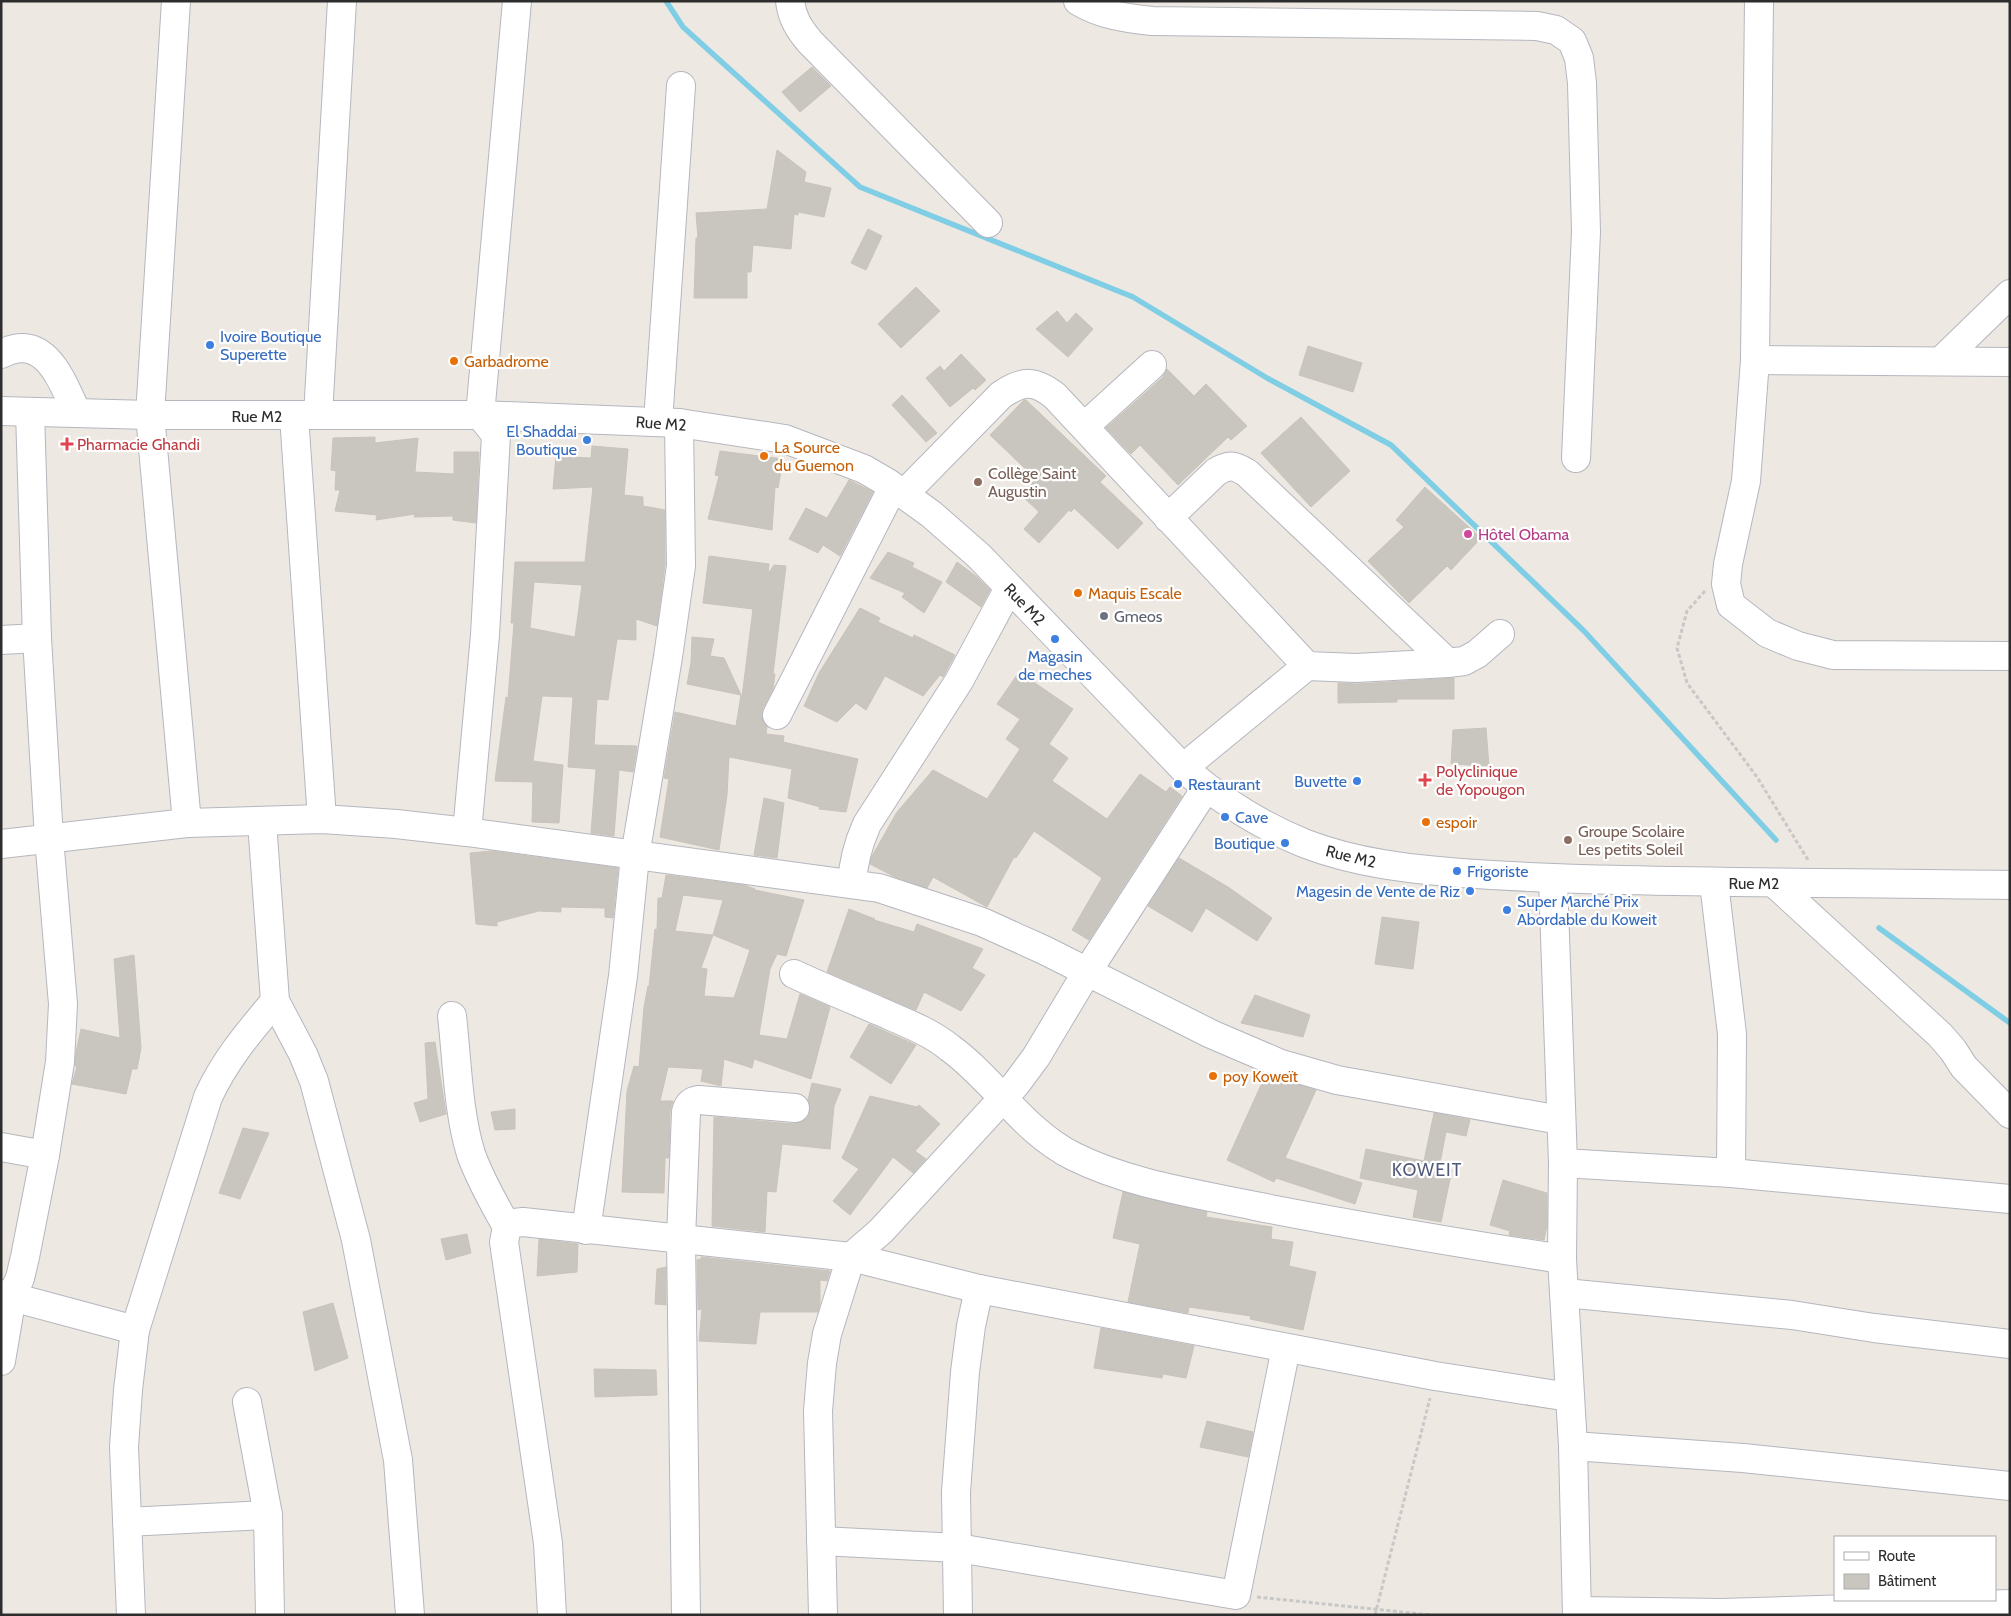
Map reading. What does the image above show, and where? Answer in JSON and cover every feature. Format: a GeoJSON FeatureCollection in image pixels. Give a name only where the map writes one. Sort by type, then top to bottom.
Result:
{"type":"FeatureCollection","features":[{"type":"Feature","properties":{"kind":"street"},"geometry":{"type":"LineString","coordinates":[[176,1],[150,415],[187,823]]}},
{"type":"Feature","properties":{"kind":"street"},"geometry":{"type":"LineString","coordinates":[[322,819],[306,416],[342,1]]}},
{"type":"Feature","properties":{"kind":"street"},"geometry":{"type":"LineString","coordinates":[[468,832],[485,635],[496,435],[480,414],[517,1]]}},
{"type":"Feature","properties":{"kind":"street"},"geometry":{"type":"LineString","coordinates":[[790,1],[791,14],[798,28],[810,42],[988,223]]}},
{"type":"Feature","properties":{"kind":"street"},"geometry":{"type":"LineString","coordinates":[[1078,1],[1091,9],[1118,17],[1152,21],[1537,26],[1556,30],[1572,41],[1579,58],[1582,83],[1586,232],[1576,458]]}},
{"type":"Feature","properties":{"kind":"street"},"geometry":{"type":"LineString","coordinates":[[1759,1],[1755,360],[1746,481],[1728,564],[1726,584],[1731,605],[1767,634],[1798,646],[1833,655],[2010,656]]}},
{"type":"Feature","properties":{"kind":"street"},"geometry":{"type":"LineString","coordinates":[[586,1230],[623,976],[635,856],[681,566],[669,423],[681,86]]}},
{"type":"Feature","properties":{"kind":"street"},"geometry":{"type":"LineString","coordinates":[[1941,361],[2010,294]]}},
{"type":"Feature","properties":{"kind":"street"},"geometry":{"type":"LineString","coordinates":[[1,354],[11,349],[28,349],[41,353],[55,367],[77,412]]}},
{"type":"Feature","properties":{"kind":"street"},"geometry":{"type":"LineString","coordinates":[[1755,360],[2010,362]]}},
{"type":"Feature","properties":{"kind":"street"},"geometry":{"type":"LineString","coordinates":[[1085,426],[1152,366]]}},
{"type":"Feature","properties":{"kind":"street"},"geometry":{"type":"LineString","coordinates":[[777,715],[898,490],[1001,395],[1013,387],[1030,383],[1043,387],[1055,396],[1085,426],[1168,518],[1308,666]]}},
{"type":"Feature","properties":{"kind":"street","name":"Rue M2"},"geometry":{"type":"LineString","coordinates":[[1,411],[150,415],[306,416],[480,414],[669,423],[785,439],[864,469],[898,490],[931,514],[979,556],[1183,768],[1206,788],[1277,831],[1308,844],[1362,860],[1414,869],[1553,879],[1714,883],[2010,885]]}},
{"type":"Feature","properties":{"kind":"street"},"geometry":{"type":"LineString","coordinates":[[1,1361],[7,1295],[20,1278],[46,1155],[60,1062],[63,1028],[63,1004],[48,838],[37,638],[30,412]]}},
{"type":"Feature","properties":{"kind":"street"},"geometry":{"type":"LineString","coordinates":[[1168,518],[1216,472],[1224,467],[1236,466],[1247,473],[1448,663]]}},
{"type":"Feature","properties":{"kind":"street"},"geometry":{"type":"LineString","coordinates":[[852,884],[857,844],[867,824],[959,681],[1009,588]]}},
{"type":"Feature","properties":{"kind":"street"},"geometry":{"type":"LineString","coordinates":[[1183,768],[1308,666],[1356,668],[1464,661],[1477,654],[1500,634]]}},
{"type":"Feature","properties":{"kind":"street"},"geometry":{"type":"LineString","coordinates":[[1,640],[37,638]]}},
{"type":"Feature","properties":{"kind":"street"},"geometry":{"type":"LineString","coordinates":[[823,1615],[818,1411],[822,1363],[827,1334],[851,1257],[881,1232],[1016,1084],[1036,1057],[1086,972],[1206,788]]}},
{"type":"Feature","properties":{"kind":"street"},"geometry":{"type":"LineString","coordinates":[[1,844],[187,823],[322,819],[396,824],[468,832],[879,888],[982,922],[1044,950],[1211,1034],[1281,1064],[1338,1080],[1560,1120]]}},
{"type":"Feature","properties":{"kind":"street"},"geometry":{"type":"LineString","coordinates":[[262,822],[276,1001],[303,1054],[314,1081],[356,1240],[398,1460],[410,1615]]}},
{"type":"Feature","properties":{"kind":"street"},"geometry":{"type":"LineString","coordinates":[[1553,879],[1563,1163],[1562,1259],[1572,1446],[1577,1613],[1722,1614],[2010,1604]]}},
{"type":"Feature","properties":{"kind":"street"},"geometry":{"type":"LineString","coordinates":[[1714,883],[1732,1034],[1731,1173]]}},
{"type":"Feature","properties":{"kind":"street"},"geometry":{"type":"LineString","coordinates":[[1774,883],[1940,1034],[1964,1067],[2010,1114]]}},
{"type":"Feature","properties":{"kind":"street"},"geometry":{"type":"LineString","coordinates":[[794,974],[926,1032],[950,1048],[1004,1097],[1045,1139],[1070,1154],[1119,1176],[1180,1191],[1335,1221],[1562,1259]]}},
{"type":"Feature","properties":{"kind":"street"},"geometry":{"type":"LineString","coordinates":[[131,1615],[124,1446],[135,1330],[208,1097],[219,1074],[234,1051],[276,1001]]}},
{"type":"Feature","properties":{"kind":"street"},"geometry":{"type":"LineString","coordinates":[[452,1016],[462,1107],[470,1152],[478,1174],[507,1227],[504,1242],[548,1543],[552,1615]]}},
{"type":"Feature","properties":{"kind":"street"},"geometry":{"type":"LineString","coordinates":[[686,1615],[681,1239],[688,1105],[693,1100],[699,1100],[795,1108]]}},
{"type":"Feature","properties":{"kind":"street"},"geometry":{"type":"LineString","coordinates":[[1,1147],[46,1155]]}},
{"type":"Feature","properties":{"kind":"street"},"geometry":{"type":"LineString","coordinates":[[1563,1163],[1731,1173],[2010,1199]]}},
{"type":"Feature","properties":{"kind":"street"},"geometry":{"type":"LineString","coordinates":[[507,1227],[514,1223],[522,1222],[851,1257],[979,1289],[1435,1376],[1569,1396]]}},
{"type":"Feature","properties":{"kind":"street"},"geometry":{"type":"LineString","coordinates":[[958,1615],[956,1492],[960,1419],[971,1326],[979,1289]]}},
{"type":"Feature","properties":{"kind":"street"},"geometry":{"type":"LineString","coordinates":[[1565,1293],[1792,1315],[1874,1328],[2010,1344]]}},
{"type":"Feature","properties":{"kind":"street"},"geometry":{"type":"LineString","coordinates":[[7,1295],[135,1330]]}},
{"type":"Feature","properties":{"kind":"street"},"geometry":{"type":"LineString","coordinates":[[821,1541],[958,1548],[1236,1595],[1286,1348]]}},
{"type":"Feature","properties":{"kind":"street"},"geometry":{"type":"LineString","coordinates":[[247,1402],[268,1515],[270,1615]]}},
{"type":"Feature","properties":{"kind":"street"},"geometry":{"type":"LineString","coordinates":[[1572,1446],[1743,1458],[2010,1486]]}},
{"type":"Feature","properties":{"kind":"street"},"geometry":{"type":"LineString","coordinates":[[128,1522],[268,1515]]}},
{"type":"Feature","properties":{"kind":"path"},"geometry":{"type":"LineString","coordinates":[[1728,564],[1687,611],[1677,648],[1688,683],[1757,777],[1823,884]]}},
{"type":"Feature","properties":{"kind":"path"},"geometry":{"type":"LineString","coordinates":[[1375,1615],[1435,1376]]}},
{"type":"Feature","properties":{"kind":"path"},"geometry":{"type":"LineString","coordinates":[[1236,1595],[1431,1615]]}},
{"type":"Feature","properties":{"kind":"building"},"geometry":{"type":"Polygon","coordinates":[[[812,67],[831,86],[800,112],[782,92],[812,67]]]}},
{"type":"Feature","properties":{"kind":"building"},"geometry":{"type":"Polygon","coordinates":[[[777,150],[806,172],[804,182],[831,188],[824,217],[798,212],[798,215],[794,214],[791,249],[753,245],[751,272],[747,272],[747,298],[694,298],[696,238],[698,238],[696,213],[767,209],[777,150]]]}},
{"type":"Feature","properties":{"kind":"building"},"geometry":{"type":"Polygon","coordinates":[[[868,229],[882,236],[866,270],[851,263],[868,229]]]}},
{"type":"Feature","properties":{"kind":"building"},"geometry":{"type":"Polygon","coordinates":[[[916,287],[940,311],[901,348],[878,324],[916,287]]]}},
{"type":"Feature","properties":{"kind":"building"},"geometry":{"type":"Polygon","coordinates":[[[1057,311],[1067,323],[1076,313],[1093,329],[1068,357],[1036,329],[1057,311]]]}},
{"type":"Feature","properties":{"kind":"building"},"geometry":{"type":"Polygon","coordinates":[[[1308,346],[1362,363],[1353,392],[1299,375],[1308,346]]]}},
{"type":"Feature","properties":{"kind":"building"},"geometry":{"type":"Polygon","coordinates":[[[961,354],[986,380],[950,407],[926,378],[940,366],[944,371],[961,354]]]}},
{"type":"Feature","properties":{"kind":"building"},"geometry":{"type":"Polygon","coordinates":[[[1167,369],[1194,396],[1206,384],[1247,426],[1231,440],[1228,437],[1178,485],[1140,445],[1131,454],[1106,428],[1163,377],[1167,369]]]}},
{"type":"Feature","properties":{"kind":"building"},"geometry":{"type":"Polygon","coordinates":[[[902,395],[937,433],[926,442],[892,405],[902,395]]]}},
{"type":"Feature","properties":{"kind":"building"},"geometry":{"type":"Polygon","coordinates":[[[1024,400],[1106,476],[1100,482],[1143,523],[1118,549],[1074,508],[1071,512],[1069,510],[1039,543],[1024,529],[1039,512],[1021,495],[1036,479],[990,435],[1024,400]]]}},
{"type":"Feature","properties":{"kind":"building"},"geometry":{"type":"Polygon","coordinates":[[[1301,417],[1350,471],[1311,507],[1261,453],[1301,417]]]}},
{"type":"Feature","properties":{"kind":"building"},"geometry":{"type":"Polygon","coordinates":[[[375,437],[375,443],[418,438],[415,472],[454,474],[454,452],[479,452],[476,523],[453,520],[453,516],[414,517],[415,514],[376,520],[377,515],[335,511],[340,490],[335,490],[336,471],[331,470],[333,438],[375,437]]]}},
{"type":"Feature","properties":{"kind":"building"},"geometry":{"type":"Polygon","coordinates":[[[592,446],[628,449],[624,495],[643,497],[643,506],[665,510],[665,565],[657,626],[636,619],[636,640],[617,639],[608,700],[597,699],[594,745],[637,746],[633,772],[619,770],[614,836],[591,833],[596,769],[568,767],[573,697],[542,696],[533,761],[563,765],[559,823],[532,822],[533,782],[495,781],[506,697],[508,698],[514,623],[511,623],[515,562],[585,562],[593,487],[553,489],[556,456],[591,458],[592,446]],[[534,582],[530,628],[575,637],[582,585],[534,582]]]}},
{"type":"Feature","properties":{"kind":"building"},"geometry":{"type":"Polygon","coordinates":[[[720,451],[783,459],[778,488],[775,487],[772,530],[708,519],[719,476],[715,475],[720,451]]]}},
{"type":"Feature","properties":{"kind":"building"},"geometry":{"type":"Polygon","coordinates":[[[849,480],[873,492],[840,556],[823,545],[818,553],[789,539],[806,508],[827,518],[849,480]]]}},
{"type":"Feature","properties":{"kind":"building"},"geometry":{"type":"Polygon","coordinates":[[[1425,487],[1481,538],[1451,570],[1447,566],[1409,603],[1368,561],[1404,527],[1396,520],[1425,487]]]}},
{"type":"Feature","properties":{"kind":"building"},"geometry":{"type":"Polygon","coordinates":[[[888,552],[914,563],[912,567],[942,582],[924,613],[902,597],[905,593],[870,578],[888,552]]]}},
{"type":"Feature","properties":{"kind":"building"},"geometry":{"type":"Polygon","coordinates":[[[709,556],[769,564],[768,574],[774,565],[786,566],[773,674],[775,674],[773,689],[761,715],[767,726],[766,734],[784,736],[783,742],[858,759],[846,812],[819,809],[820,807],[788,798],[792,769],[729,757],[727,795],[719,850],[660,837],[669,779],[664,778],[675,712],[736,726],[741,695],[742,697],[753,609],[703,603],[709,556]]]}},
{"type":"Feature","properties":{"kind":"building"},"geometry":{"type":"Polygon","coordinates":[[[957,562],[977,577],[990,590],[981,607],[946,582],[957,562]]]}},
{"type":"Feature","properties":{"kind":"building"},"geometry":{"type":"Polygon","coordinates":[[[860,608],[880,618],[878,622],[913,638],[914,635],[955,655],[943,677],[940,675],[923,696],[885,676],[866,710],[856,703],[837,722],[804,706],[819,673],[860,608]]]}},
{"type":"Feature","properties":{"kind":"building"},"geometry":{"type":"Polygon","coordinates":[[[692,637],[714,639],[710,656],[724,658],[741,695],[687,684],[691,663],[692,637]]]}},
{"type":"Feature","properties":{"kind":"building"},"geometry":{"type":"Polygon","coordinates":[[[1019,672],[1073,709],[1049,744],[1068,758],[1052,781],[1107,819],[1140,774],[1166,792],[1170,787],[1182,796],[1089,940],[1072,930],[1102,878],[1034,831],[1016,858],[1014,857],[987,907],[933,877],[927,888],[895,877],[870,864],[871,858],[897,812],[933,770],[987,799],[1020,749],[1006,739],[1020,719],[997,704],[1019,672]]]}},
{"type":"Feature","properties":{"kind":"building"},"geometry":{"type":"Polygon","coordinates":[[[1454,678],[1454,699],[1397,699],[1397,702],[1338,703],[1338,683],[1357,684],[1454,678]]]}},
{"type":"Feature","properties":{"kind":"building"},"geometry":{"type":"Polygon","coordinates":[[[1486,728],[1489,766],[1451,764],[1453,730],[1486,728]]]}},
{"type":"Feature","properties":{"kind":"building"},"geometry":{"type":"Polygon","coordinates":[[[764,798],[784,803],[777,858],[754,855],[764,798]]]}},
{"type":"Feature","properties":{"kind":"building"},"geometry":{"type":"Polygon","coordinates":[[[491,851],[618,868],[613,918],[605,917],[605,908],[561,907],[561,912],[539,911],[497,922],[497,926],[476,924],[470,853],[491,851]]]}},
{"type":"Feature","properties":{"kind":"building"},"geometry":{"type":"Polygon","coordinates":[[[1179,858],[1228,887],[1272,918],[1257,941],[1206,908],[1192,932],[1148,906],[1179,858]]]}},
{"type":"Feature","properties":{"kind":"building"},"geometry":{"type":"Polygon","coordinates":[[[666,875],[744,885],[755,890],[804,900],[786,956],[777,954],[770,969],[759,1035],[787,1039],[800,994],[830,1007],[811,1079],[754,1059],[752,1068],[724,1059],[721,1086],[701,1081],[703,1069],[668,1067],[660,1101],[673,1101],[670,1111],[669,1158],[665,1158],[664,1193],[622,1192],[627,1091],[634,1066],[639,1067],[644,1007],[649,987],[655,929],[657,930],[658,898],[662,898],[666,875]],[[683,895],[675,931],[713,935],[723,900],[683,895]],[[713,935],[701,968],[707,969],[704,996],[734,998],[750,950],[713,935]]]}},
{"type":"Feature","properties":{"kind":"building"},"geometry":{"type":"Polygon","coordinates":[[[849,909],[874,920],[914,932],[917,924],[983,949],[972,968],[985,975],[961,1011],[924,992],[916,1010],[827,972],[849,909]]]}},
{"type":"Feature","properties":{"kind":"building"},"geometry":{"type":"Polygon","coordinates":[[[1382,917],[1419,922],[1413,969],[1375,964],[1382,917]]]}},
{"type":"Feature","properties":{"kind":"building"},"geometry":{"type":"Polygon","coordinates":[[[134,955],[141,1048],[137,1069],[132,1069],[126,1094],[72,1084],[77,1066],[75,1066],[76,1052],[81,1029],[120,1038],[114,959],[134,955]]]}},
{"type":"Feature","properties":{"kind":"building"},"geometry":{"type":"Polygon","coordinates":[[[1255,995],[1310,1015],[1303,1037],[1241,1023],[1255,995]]]}},
{"type":"Feature","properties":{"kind":"building"},"geometry":{"type":"Polygon","coordinates":[[[869,1024],[916,1045],[891,1084],[850,1057],[869,1024]]]}},
{"type":"Feature","properties":{"kind":"building"},"geometry":{"type":"Polygon","coordinates":[[[435,1042],[446,1114],[420,1122],[414,1103],[428,1099],[425,1043],[435,1042]]]}},
{"type":"Feature","properties":{"kind":"building"},"geometry":{"type":"Polygon","coordinates":[[[1266,1074],[1316,1090],[1285,1158],[1362,1183],[1355,1204],[1276,1178],[1274,1182],[1227,1160],[1266,1074]]]}},
{"type":"Feature","properties":{"kind":"building"},"geometry":{"type":"Polygon","coordinates":[[[812,1083],[841,1089],[834,1106],[830,1149],[782,1144],[776,1192],[767,1191],[765,1232],[712,1226],[714,1117],[794,1124],[801,1122],[808,1117],[810,1110],[808,1100],[812,1083]]]}},
{"type":"Feature","properties":{"kind":"building"},"geometry":{"type":"Polygon","coordinates":[[[870,1096],[917,1107],[919,1105],[940,1124],[915,1151],[926,1159],[913,1173],[893,1157],[850,1215],[833,1201],[859,1169],[842,1158],[870,1096]]]}},
{"type":"Feature","properties":{"kind":"building"},"geometry":{"type":"Polygon","coordinates":[[[515,1109],[515,1129],[495,1130],[491,1112],[515,1109]]]}},
{"type":"Feature","properties":{"kind":"building"},"geometry":{"type":"Polygon","coordinates":[[[1434,1113],[1470,1120],[1466,1136],[1446,1132],[1439,1168],[1452,1170],[1441,1222],[1413,1217],[1418,1190],[1360,1178],[1366,1149],[1424,1161],[1434,1113]]]}},
{"type":"Feature","properties":{"kind":"building"},"geometry":{"type":"Polygon","coordinates":[[[243,1128],[269,1133],[240,1199],[219,1193],[243,1128]]]}},
{"type":"Feature","properties":{"kind":"building"},"geometry":{"type":"Polygon","coordinates":[[[1503,1180],[1547,1193],[1547,1226],[1544,1240],[1509,1235],[1510,1231],[1490,1225],[1503,1180]]]}},
{"type":"Feature","properties":{"kind":"building"},"geometry":{"type":"Polygon","coordinates":[[[1123,1192],[1207,1212],[1206,1217],[1272,1227],[1271,1239],[1293,1242],[1289,1266],[1316,1272],[1303,1330],[1250,1319],[1251,1316],[1189,1307],[1188,1313],[1128,1302],[1140,1244],[1113,1238],[1123,1192]]]}},
{"type":"Feature","properties":{"kind":"building"},"geometry":{"type":"Polygon","coordinates":[[[467,1234],[471,1253],[446,1260],[441,1239],[467,1234]]]}},
{"type":"Feature","properties":{"kind":"building"},"geometry":{"type":"Polygon","coordinates":[[[539,1239],[578,1244],[577,1272],[537,1276],[539,1239]]]}},
{"type":"Feature","properties":{"kind":"building"},"geometry":{"type":"Polygon","coordinates":[[[701,1257],[830,1271],[827,1281],[820,1280],[818,1312],[760,1312],[756,1344],[699,1341],[702,1309],[698,1310],[697,1260],[701,1259],[701,1257]]]}},
{"type":"Feature","properties":{"kind":"building"},"geometry":{"type":"Polygon","coordinates":[[[666,1267],[666,1305],[655,1304],[657,1269],[666,1267]]]}},
{"type":"Feature","properties":{"kind":"building"},"geometry":{"type":"Polygon","coordinates":[[[333,1303],[348,1358],[315,1371],[303,1312],[333,1303]]]}},
{"type":"Feature","properties":{"kind":"building"},"geometry":{"type":"Polygon","coordinates":[[[1101,1328],[1194,1346],[1186,1378],[1163,1374],[1162,1378],[1094,1368],[1101,1328]]]}},
{"type":"Feature","properties":{"kind":"building"},"geometry":{"type":"Polygon","coordinates":[[[594,1369],[656,1370],[657,1395],[595,1397],[594,1369]]]}},
{"type":"Feature","properties":{"kind":"building"},"geometry":{"type":"Polygon","coordinates":[[[1207,1421],[1253,1432],[1248,1457],[1200,1447],[1207,1421]]]}},
{"type":"Feature","properties":{"kind":"waterway"},"geometry":{"type":"LineString","coordinates":[[666,1],[683,27],[860,187],[1133,297],[1267,378],[1391,445],[1584,631],[1776,840]]}},
{"type":"Feature","properties":{"kind":"waterway"},"geometry":{"type":"LineString","coordinates":[[1879,928],[2010,1023]]}},
{"type":"Feature","properties":{"kind":"place","name":"Ivoire Boutique Superette"},"geometry":{"type":"Point","coordinates":[210,345]}},
{"type":"Feature","properties":{"kind":"place","name":"Garbadrome"},"geometry":{"type":"Point","coordinates":[454,361]}},
{"type":"Feature","properties":{"kind":"place","name":"El Shaddai Boutique"},"geometry":{"type":"Point","coordinates":[587,440]}},
{"type":"Feature","properties":{"kind":"place","name":"Pharmacie Ghandi"},"geometry":{"type":"Point","coordinates":[67,444]}},
{"type":"Feature","properties":{"kind":"place","name":"La Source du Guemon"},"geometry":{"type":"Point","coordinates":[764,456]}},
{"type":"Feature","properties":{"kind":"place","name":"Collège Saint Augustin"},"geometry":{"type":"Point","coordinates":[978,482]}},
{"type":"Feature","properties":{"kind":"place","name":"Hôtel Obama"},"geometry":{"type":"Point","coordinates":[1468,534]}},
{"type":"Feature","properties":{"kind":"place","name":"Maquis Escale"},"geometry":{"type":"Point","coordinates":[1078,593]}},
{"type":"Feature","properties":{"kind":"place","name":"Gmeos"},"geometry":{"type":"Point","coordinates":[1104,616]}},
{"type":"Feature","properties":{"kind":"place","name":"Magasin de meches"},"geometry":{"type":"Point","coordinates":[1055,639]}},
{"type":"Feature","properties":{"kind":"place","name":"Polyclinique de Yopougon"},"geometry":{"type":"Point","coordinates":[1425,780]}},
{"type":"Feature","properties":{"kind":"place","name":"Buvette"},"geometry":{"type":"Point","coordinates":[1357,781]}},
{"type":"Feature","properties":{"kind":"place","name":"Restaurant"},"geometry":{"type":"Point","coordinates":[1178,784]}},
{"type":"Feature","properties":{"kind":"place","name":"Cave"},"geometry":{"type":"Point","coordinates":[1225,817]}},
{"type":"Feature","properties":{"kind":"place","name":"espoir"},"geometry":{"type":"Point","coordinates":[1426,822]}},
{"type":"Feature","properties":{"kind":"place","name":"Groupe Scolaire Les petits Soleil"},"geometry":{"type":"Point","coordinates":[1568,840]}},
{"type":"Feature","properties":{"kind":"place","name":"Boutique"},"geometry":{"type":"Point","coordinates":[1285,843]}},
{"type":"Feature","properties":{"kind":"place","name":"Frigoriste"},"geometry":{"type":"Point","coordinates":[1457,871]}},
{"type":"Feature","properties":{"kind":"place","name":"Magesin de Vente de Riz"},"geometry":{"type":"Point","coordinates":[1470,891]}},
{"type":"Feature","properties":{"kind":"place","name":"Super Marché Prix Abordable du Koweit"},"geometry":{"type":"Point","coordinates":[1507,910]}},
{"type":"Feature","properties":{"kind":"place","name":"poy Koweït"},"geometry":{"type":"Point","coordinates":[1213,1076]}},
{"type":"Feature","properties":{"kind":"district","name":"KOWEIT"},"geometry":{"type":"Point","coordinates":[1427,1170]}}]}
